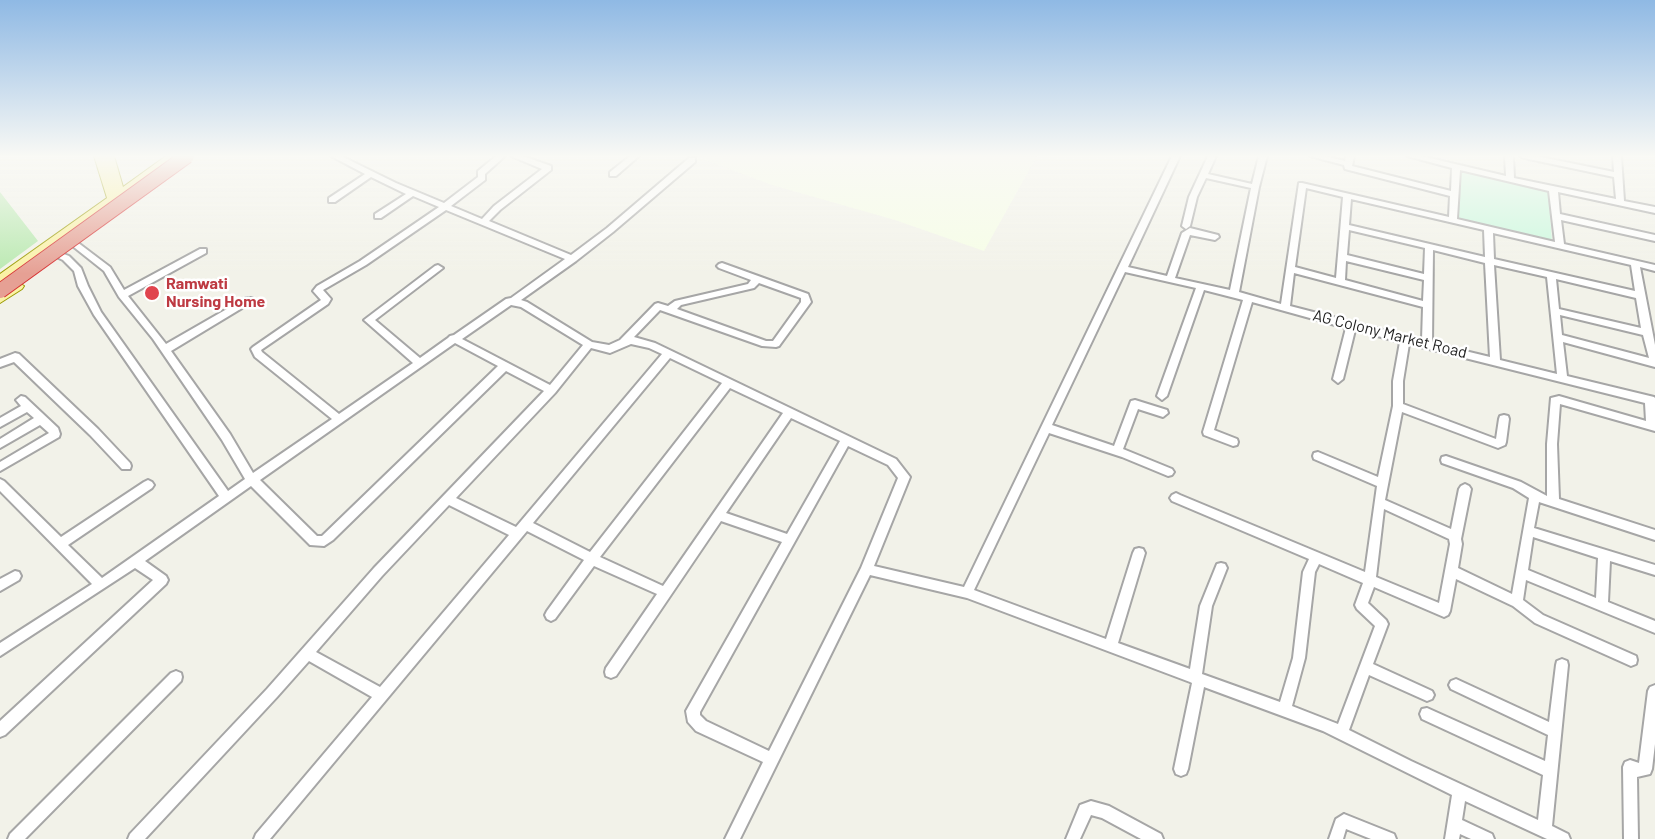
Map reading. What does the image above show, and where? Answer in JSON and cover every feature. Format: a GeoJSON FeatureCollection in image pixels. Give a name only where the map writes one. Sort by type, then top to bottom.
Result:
{"type":"FeatureCollection","features":[{"type":"Feature","properties":{"kind":"highway"},"geometry":{"type":"LineString","coordinates":[[0,285],[125,195]]}},
{"type":"Feature","properties":{"kind":"highway"},"geometry":{"type":"LineString","coordinates":[[0,291],[133,195]]}},
{"type":"Feature","properties":{"kind":"main road"},"geometry":{"type":"LineString","coordinates":[[0,299],[139,195]]}},
{"type":"Feature","properties":{"kind":"main road"},"geometry":{"type":"LineString","coordinates":[[0,280],[116,196],[130,202]]}},
{"type":"Feature","properties":{"kind":"main road"},"geometry":{"type":"LineString","coordinates":[[81,221],[99,226]]}},
{"type":"Feature","properties":{"kind":"street"},"geometry":{"type":"LineString","coordinates":[[332,200],[339,195]]}},
{"type":"Feature","properties":{"kind":"street"},"geometry":{"type":"LineString","coordinates":[[378,216],[410,195]]}},
{"type":"Feature","properties":{"kind":"street"},"geometry":{"type":"LineString","coordinates":[[418,195],[573,259]]}},
{"type":"Feature","properties":{"kind":"street"},"geometry":{"type":"LineString","coordinates":[[340,420],[256,350],[325,302],[326,299],[319,292],[320,288],[363,263],[460,195]]}},
{"type":"Feature","properties":{"kind":"street"},"geometry":{"type":"LineString","coordinates":[[484,222],[513,195]]}},
{"type":"Feature","properties":{"kind":"street"},"geometry":{"type":"LineString","coordinates":[[0,650],[101,585],[251,479],[340,420],[453,338],[506,303],[514,301],[573,259],[650,195]]}},
{"type":"Feature","properties":{"kind":"street"},"geometry":{"type":"LineString","coordinates":[[967,593],[1158,195]]}},
{"type":"Feature","properties":{"kind":"street"},"geometry":{"type":"LineString","coordinates":[[1186,226],[1194,195]]}},
{"type":"Feature","properties":{"kind":"street"},"geometry":{"type":"LineString","coordinates":[[1234,294],[1253,195]]}},
{"type":"Feature","properties":{"kind":"street"},"geometry":{"type":"LineString","coordinates":[[1285,308],[1301,195]]}},
{"type":"Feature","properties":{"kind":"street"},"geometry":{"type":"LineString","coordinates":[[1344,195],[1655,268]]}},
{"type":"Feature","properties":{"kind":"street"},"geometry":{"type":"LineString","coordinates":[[1453,220],[1454,195]]}},
{"type":"Feature","properties":{"kind":"street"},"geometry":{"type":"LineString","coordinates":[[1554,195],[1560,246]]}},
{"type":"Feature","properties":{"kind":"street"},"geometry":{"type":"LineString","coordinates":[[1585,195],[1655,210]]}},
{"type":"Feature","properties":{"kind":"street"},"geometry":{"type":"LineString","coordinates":[[1619,195],[1620,202]]}},
{"type":"Feature","properties":{"kind":"street"},"geometry":{"type":"LineString","coordinates":[[1340,283],[1347,196]]}},
{"type":"Feature","properties":{"kind":"street"},"geometry":{"type":"LineString","coordinates":[[1556,216],[1655,238]]}},
{"type":"Feature","properties":{"kind":"street"},"geometry":{"type":"LineString","coordinates":[[1346,227],[1641,296]]}},
{"type":"Feature","properties":{"kind":"street"},"geometry":{"type":"LineString","coordinates":[[1488,229],[1495,360]]}},
{"type":"Feature","properties":{"kind":"street"},"geometry":{"type":"LineString","coordinates":[[1170,280],[1186,233],[1190,231],[1215,237]]}},
{"type":"Feature","properties":{"kind":"street"},"geometry":{"type":"LineString","coordinates":[[74,244],[107,268],[122,295],[226,437],[251,479],[314,541],[324,541],[505,366]]}},
{"type":"Feature","properties":{"kind":"street"},"geometry":{"type":"LineString","coordinates":[[1427,344],[1429,246]]}},
{"type":"Feature","properties":{"kind":"street"},"geometry":{"type":"LineString","coordinates":[[43,249],[72,262],[78,270],[83,286],[97,313],[226,497]]}},
{"type":"Feature","properties":{"kind":"street"},"geometry":{"type":"LineString","coordinates":[[122,295],[203,251]]}},
{"type":"Feature","properties":{"kind":"street"},"geometry":{"type":"LineString","coordinates":[[1343,257],[1428,278]]}},
{"type":"Feature","properties":{"kind":"street"},"geometry":{"type":"LineString","coordinates":[[1557,337],[1655,363],[1647,333],[1635,264]]}},
{"type":"Feature","properties":{"kind":"street"},"geometry":{"type":"LineString","coordinates":[[624,342],[658,306],[765,344],[774,345],[806,300],[803,293],[722,266]]}},
{"type":"Feature","properties":{"kind":"street"},"geometry":{"type":"LineString","coordinates":[[419,362],[369,320],[438,268]]}},
{"type":"Feature","properties":{"kind":"street","name":"AG Colony Market Road"},"geometry":{"type":"LineString","coordinates":[[1124,269],[1234,294],[1351,326],[1495,360],[1652,401]]}},
{"type":"Feature","properties":{"kind":"street"},"geometry":{"type":"LineString","coordinates":[[1291,269],[1428,305]]}},
{"type":"Feature","properties":{"kind":"street"},"geometry":{"type":"LineString","coordinates":[[1551,275],[1562,378]]}},
{"type":"Feature","properties":{"kind":"street"},"geometry":{"type":"LineString","coordinates":[[670,310],[678,303],[751,286],[758,278]]}},
{"type":"Feature","properties":{"kind":"street"},"geometry":{"type":"LineString","coordinates":[[1162,396],[1201,287]]}},
{"type":"Feature","properties":{"kind":"street"},"geometry":{"type":"LineString","coordinates":[[1233,442],[1208,432],[1248,298]]}},
{"type":"Feature","properties":{"kind":"street"},"geometry":{"type":"LineString","coordinates":[[164,350],[249,300]]}},
{"type":"Feature","properties":{"kind":"street"},"geometry":{"type":"LineString","coordinates":[[514,301],[524,304],[589,344],[606,349],[624,342],[640,340],[892,462],[904,477],[867,569],[732,839]]}},
{"type":"Feature","properties":{"kind":"street"},"geometry":{"type":"LineString","coordinates":[[1555,311],[1647,333]]}},
{"type":"Feature","properties":{"kind":"street"},"geometry":{"type":"LineString","coordinates":[[1338,379],[1351,326]]}},
{"type":"Feature","properties":{"kind":"street"},"geometry":{"type":"LineString","coordinates":[[453,338],[551,390]]}},
{"type":"Feature","properties":{"kind":"street"},"geometry":{"type":"LineString","coordinates":[[1341,733],[1383,624],[1361,605],[1370,582],[1379,502],[1398,406],[1398,381],[1405,339]]}},
{"type":"Feature","properties":{"kind":"street"},"geometry":{"type":"LineString","coordinates":[[139,838],[378,572],[551,390],[589,344]]}},
{"type":"Feature","properties":{"kind":"street"},"geometry":{"type":"LineString","coordinates":[[261,839],[668,354]]}},
{"type":"Feature","properties":{"kind":"street"},"geometry":{"type":"LineString","coordinates":[[0,363],[15,357],[94,432],[126,466]]}},
{"type":"Feature","properties":{"kind":"street"},"geometry":{"type":"LineString","coordinates":[[551,615],[728,383]]}},
{"type":"Feature","properties":{"kind":"street"},"geometry":{"type":"LineString","coordinates":[[1553,501],[1552,444],[1555,401],[1559,400],[1654,427],[1652,401]]}},
{"type":"Feature","properties":{"kind":"street"},"geometry":{"type":"LineString","coordinates":[[0,423],[24,403],[54,430],[55,434],[0,467]]}},
{"type":"Feature","properties":{"kind":"street"},"geometry":{"type":"LineString","coordinates":[[1118,451],[1135,404],[1163,413]]}},
{"type":"Feature","properties":{"kind":"street"},"geometry":{"type":"LineString","coordinates":[[1398,406],[1498,444],[1501,442],[1504,419]]}},
{"type":"Feature","properties":{"kind":"street"},"geometry":{"type":"LineString","coordinates":[[610,672],[789,413]]}},
{"type":"Feature","properties":{"kind":"street"},"geometry":{"type":"LineString","coordinates":[[0,444],[41,419]]}},
{"type":"Feature","properties":{"kind":"street"},"geometry":{"type":"LineString","coordinates":[[1045,427],[1118,451],[1168,472]]}},
{"type":"Feature","properties":{"kind":"street"},"geometry":{"type":"LineString","coordinates":[[10,437],[26,452]]}},
{"type":"Feature","properties":{"kind":"street"},"geometry":{"type":"LineString","coordinates":[[771,759],[701,726],[693,717],[693,711],[846,440]]}},
{"type":"Feature","properties":{"kind":"street"},"geometry":{"type":"LineString","coordinates":[[1318,456],[1383,484]]}},
{"type":"Feature","properties":{"kind":"street"},"geometry":{"type":"LineString","coordinates":[[1446,460],[1517,485],[1537,497],[1655,535]]}},
{"type":"Feature","properties":{"kind":"street"},"geometry":{"type":"LineString","coordinates":[[0,484],[101,585]]}},
{"type":"Feature","properties":{"kind":"street"},"geometry":{"type":"LineString","coordinates":[[60,544],[148,485]]}},
{"type":"Feature","properties":{"kind":"street"},"geometry":{"type":"LineString","coordinates":[[1176,498],[1370,582],[1444,611],[1465,489]]}},
{"type":"Feature","properties":{"kind":"street"},"geometry":{"type":"LineString","coordinates":[[1517,602],[1527,531],[1533,501],[1537,497]]}},
{"type":"Feature","properties":{"kind":"street"},"geometry":{"type":"LineString","coordinates":[[448,499],[522,530],[572,547],[592,559],[665,592]]}},
{"type":"Feature","properties":{"kind":"street"},"geometry":{"type":"LineString","coordinates":[[1379,502],[1446,531],[1455,539]]}},
{"type":"Feature","properties":{"kind":"street"},"geometry":{"type":"LineString","coordinates":[[718,515],[789,540]]}},
{"type":"Feature","properties":{"kind":"street"},"geometry":{"type":"LineString","coordinates":[[1527,531],[1655,570]]}},
{"type":"Feature","properties":{"kind":"street"},"geometry":{"type":"LineString","coordinates":[[1110,647],[1139,553]]}},
{"type":"Feature","properties":{"kind":"street"},"geometry":{"type":"LineString","coordinates":[[1602,605],[1604,556]]}},
{"type":"Feature","properties":{"kind":"street"},"geometry":{"type":"LineString","coordinates":[[1284,710],[1299,658],[1310,572],[1315,558]]}},
{"type":"Feature","properties":{"kind":"street"},"geometry":{"type":"LineString","coordinates":[[0,730],[162,580],[135,561]]}},
{"type":"Feature","properties":{"kind":"street"},"geometry":{"type":"LineString","coordinates":[[1181,769],[1197,679],[1206,606],[1221,568]]}},
{"type":"Feature","properties":{"kind":"street"},"geometry":{"type":"LineString","coordinates":[[867,569],[967,593],[1284,710],[1341,733],[1563,839]]}},
{"type":"Feature","properties":{"kind":"street"},"geometry":{"type":"LineString","coordinates":[[1452,571],[1517,602],[1539,620],[1631,660]]}},
{"type":"Feature","properties":{"kind":"street"},"geometry":{"type":"LineString","coordinates":[[1522,573],[1655,627]]}},
{"type":"Feature","properties":{"kind":"street"},"geometry":{"type":"LineString","coordinates":[[0,586],[15,576]]}},
{"type":"Feature","properties":{"kind":"street"},"geometry":{"type":"LineString","coordinates":[[307,653],[382,695]]}},
{"type":"Feature","properties":{"kind":"street"},"geometry":{"type":"LineString","coordinates":[[1544,830],[1562,665]]}},
{"type":"Feature","properties":{"kind":"street"},"geometry":{"type":"LineString","coordinates":[[1366,667],[1427,695]]}},
{"type":"Feature","properties":{"kind":"street"},"geometry":{"type":"LineString","coordinates":[[15,839],[176,677]]}},
{"type":"Feature","properties":{"kind":"street"},"geometry":{"type":"LineString","coordinates":[[1456,685],[1555,732]]}},
{"type":"Feature","properties":{"kind":"street"},"geometry":{"type":"LineString","coordinates":[[1631,839],[1630,767],[1638,770],[1645,769],[1655,692]]}},
{"type":"Feature","properties":{"kind":"street"},"geometry":{"type":"LineString","coordinates":[[1428,714],[1550,771]]}},
{"type":"Feature","properties":{"kind":"street"},"geometry":{"type":"LineString","coordinates":[[1452,839],[1460,791]]}},
{"type":"Feature","properties":{"kind":"street"},"geometry":{"type":"LineString","coordinates":[[1073,839],[1085,810],[1091,808],[1104,811],[1156,839]]}},
{"type":"Feature","properties":{"kind":"street"},"geometry":{"type":"LineString","coordinates":[[1336,838],[1344,821],[1389,839]]}},
{"type":"Feature","properties":{"kind":"street"},"geometry":{"type":"LineString","coordinates":[[1454,823],[1487,839]]}},
{"type":"Feature","properties":{"kind":"shaded area"},"geometry":{"type":"Polygon","coordinates":[[[808,195],[1015,195],[984,251],[895,220],[808,195]]]}},
{"type":"Feature","properties":{"kind":"green space"},"geometry":{"type":"Polygon","coordinates":[[[0,195],[2,195],[38,241],[0,269],[0,195]]]}},
{"type":"Feature","properties":{"kind":"green space"},"geometry":{"type":"Polygon","coordinates":[[[1458,195],[1548,195],[1552,241],[1457,218],[1458,195]]]}},
{"type":"Feature","properties":{"kind":"place","name":"Ramwati Nursing Home"},"geometry":{"type":"Point","coordinates":[152,293]}}]}
